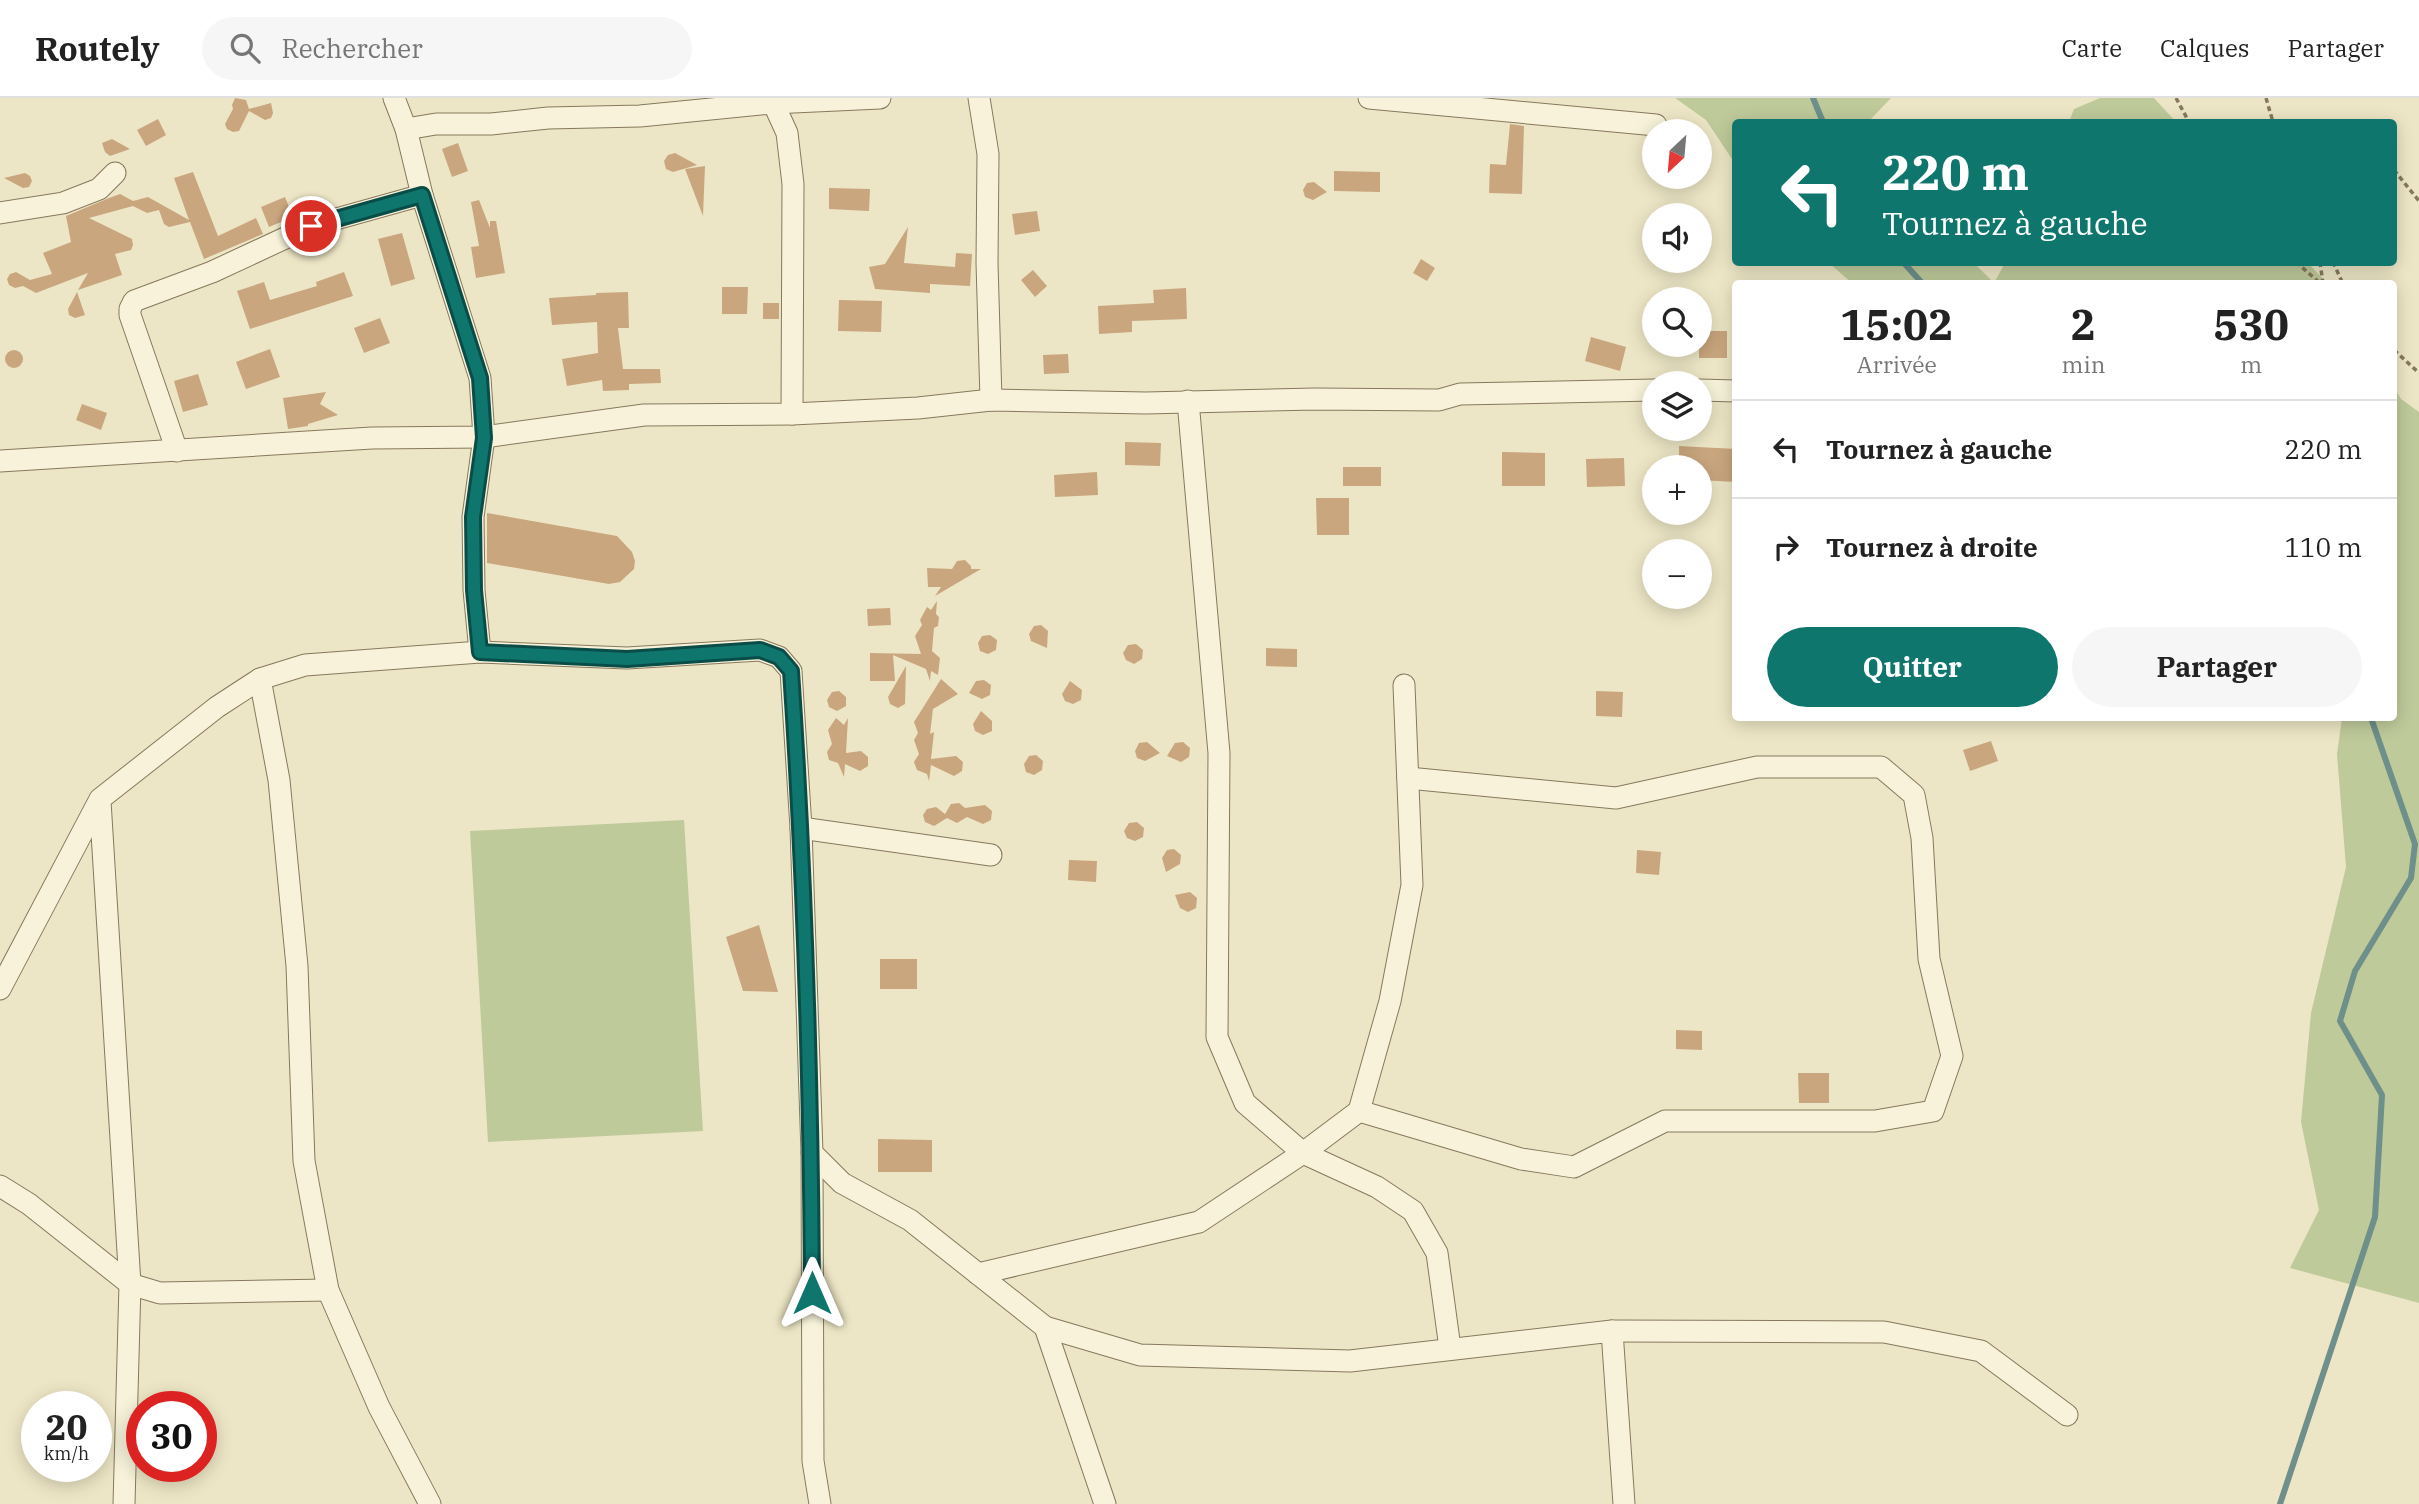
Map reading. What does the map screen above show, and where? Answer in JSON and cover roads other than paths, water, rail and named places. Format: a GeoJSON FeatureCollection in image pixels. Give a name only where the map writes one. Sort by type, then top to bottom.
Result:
{"type":"FeatureCollection","features":[{"type":"Feature","properties":{"kind":"street"},"geometry":{"type":"LineString","coordinates":[[394,98],[480,378],[484,438],[473,517],[474,590],[480,652]]}},
{"type":"Feature","properties":{"kind":"street"},"geometry":{"type":"LineString","coordinates":[[405,129],[436,124],[491,124],[548,118],[640,116],[771,101],[880,98]]}},
{"type":"Feature","properties":{"kind":"street"},"geometry":{"type":"LineString","coordinates":[[979,98],[988,154],[987,263],[991,400]]}},
{"type":"Feature","properties":{"kind":"street"},"geometry":{"type":"LineString","coordinates":[[1369,98],[1642,124]]}},
{"type":"Feature","properties":{"kind":"street"},"geometry":{"type":"LineString","coordinates":[[771,101],[787,133],[793,184],[792,414]]}},
{"type":"Feature","properties":{"kind":"street"},"geometry":{"type":"LineString","coordinates":[[0,213],[63,203],[99,189],[115,173]]}},
{"type":"Feature","properties":{"kind":"street"},"geometry":{"type":"LineString","coordinates":[[177,451],[130,315],[134,301],[212,272],[311,226],[422,195]]}},
{"type":"Feature","properties":{"kind":"street"},"geometry":{"type":"LineString","coordinates":[[0,461],[372,438],[484,438],[644,415],[792,414],[918,408],[991,400],[1438,400],[1460,394],[1642,390]]}},
{"type":"Feature","properties":{"kind":"street"},"geometry":{"type":"LineString","coordinates":[[1712,390],[1732,391]]}},
{"type":"Feature","properties":{"kind":"street"},"geometry":{"type":"LineString","coordinates":[[1188,401],[1219,753],[1217,1037],[1245,1103],[1303,1153],[1377,1187],[1413,1211],[1437,1253],[1450,1348]]}},
{"type":"Feature","properties":{"kind":"street"},"geometry":{"type":"LineString","coordinates":[[0,989],[100,799],[216,707],[260,679],[305,665],[480,652],[627,659],[760,650],[779,657],[791,671],[801,828],[812,1153],[813,1461],[820,1504]]}},
{"type":"Feature","properties":{"kind":"street"},"geometry":{"type":"LineString","coordinates":[[260,679],[279,780],[297,966],[304,1161],[328,1290],[379,1407],[430,1504]]}},
{"type":"Feature","properties":{"kind":"street"},"geometry":{"type":"LineString","coordinates":[[978,1274],[1199,1222],[1303,1153],[1359,1111],[1390,1001],[1412,885],[1404,685]]}},
{"type":"Feature","properties":{"kind":"street"},"geometry":{"type":"LineString","coordinates":[[1359,1111],[1521,1159],[1574,1167],[1665,1121],[1875,1121],[1933,1111],[1952,1056],[1929,959],[1922,838],[1914,795],[1881,767],[1758,767],[1616,798],[1408,778]]}},
{"type":"Feature","properties":{"kind":"street"},"geometry":{"type":"LineString","coordinates":[[100,799],[130,1284],[124,1504]]}},
{"type":"Feature","properties":{"kind":"street"},"geometry":{"type":"LineString","coordinates":[[801,828],[991,855]]}},
{"type":"Feature","properties":{"kind":"street"},"geometry":{"type":"LineString","coordinates":[[812,1153],[842,1183],[910,1220],[1045,1327],[1140,1354],[1350,1361],[1612,1331],[1884,1332],[1981,1351],[2067,1415]]}},
{"type":"Feature","properties":{"kind":"street"},"geometry":{"type":"LineString","coordinates":[[0,1186],[29,1205],[130,1284],[160,1293],[328,1290]]}},
{"type":"Feature","properties":{"kind":"street"},"geometry":{"type":"LineString","coordinates":[[1045,1327],[1105,1504]]}},
{"type":"Feature","properties":{"kind":"street"},"geometry":{"type":"LineString","coordinates":[[1612,1331],[1624,1504]]}},
{"type":"Feature","properties":{"kind":"waterway"},"geometry":{"type":"LineString","coordinates":[[1813,98],[1822,119]]}},
{"type":"Feature","properties":{"kind":"waterway"},"geometry":{"type":"LineString","coordinates":[[1907,266],[1919,280]]}},
{"type":"Feature","properties":{"kind":"waterway"},"geometry":{"type":"LineString","coordinates":[[2280,1504],[2375,1217],[2382,1095],[2340,1021],[2355,971],[2411,878],[2415,844],[2372,721]]}}]}
